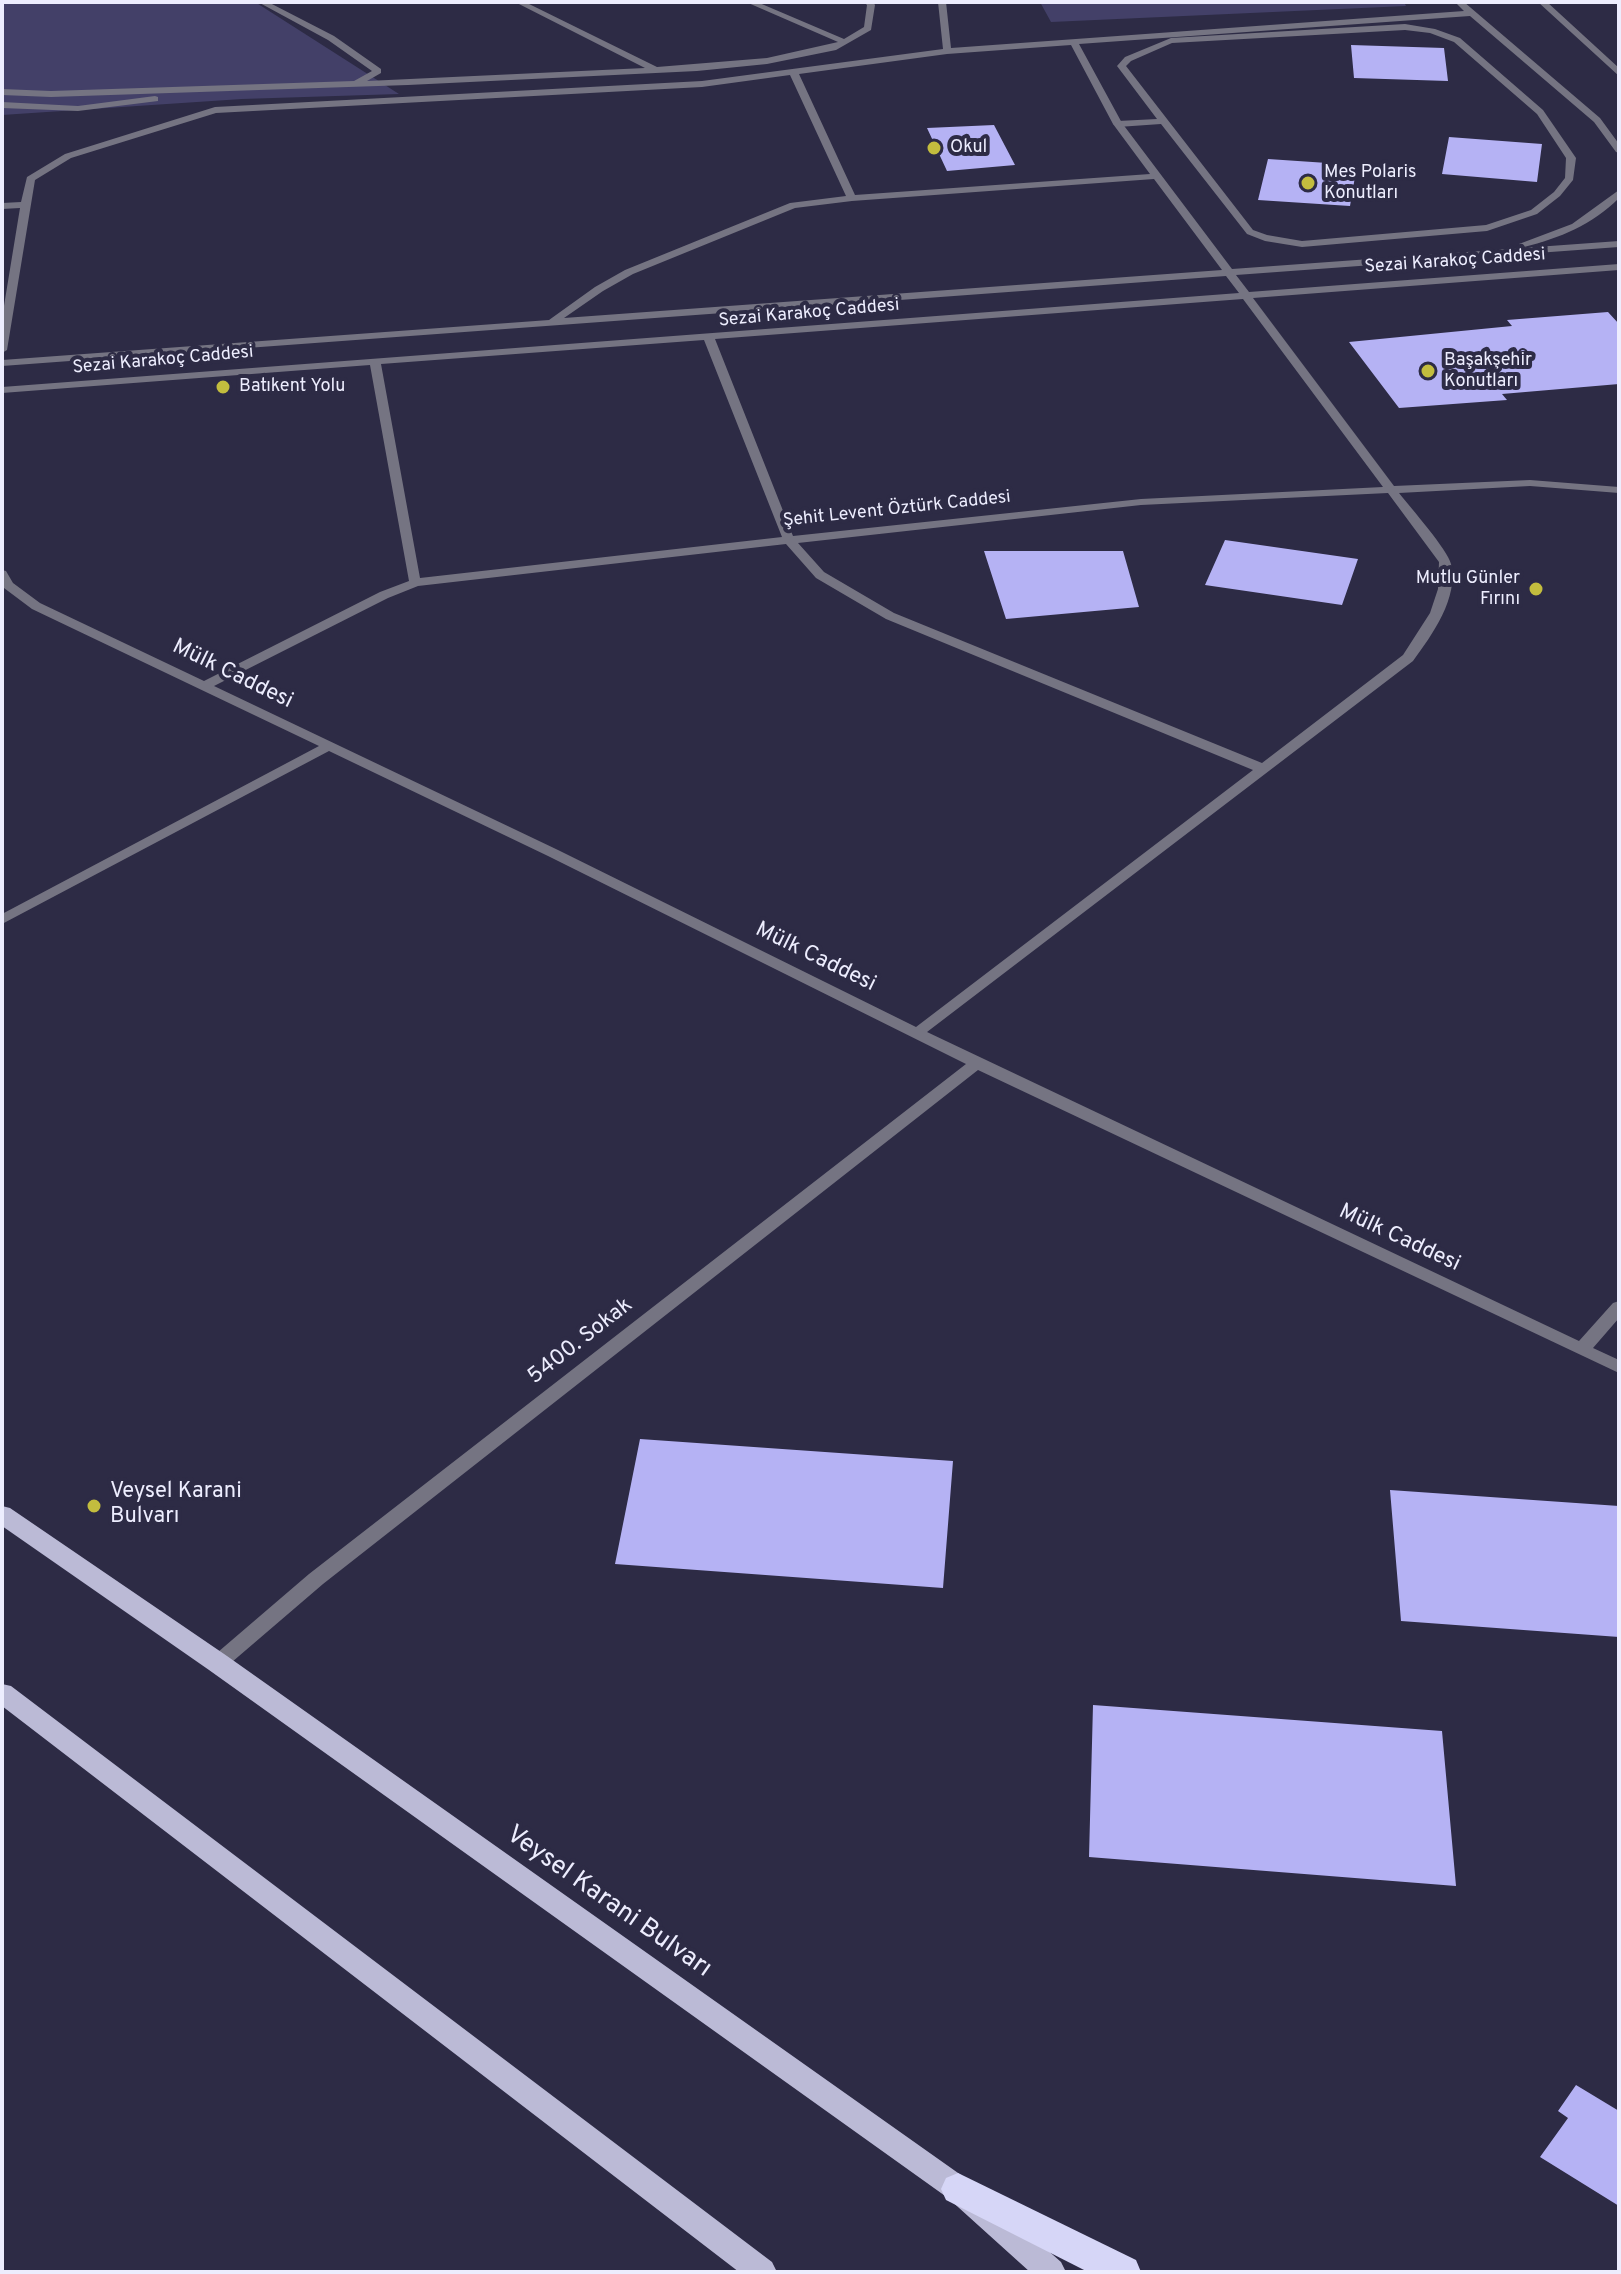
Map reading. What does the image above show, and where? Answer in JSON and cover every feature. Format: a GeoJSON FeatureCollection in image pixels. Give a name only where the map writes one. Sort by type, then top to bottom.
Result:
{"type":"FeatureCollection","features":[{"type":"Feature","properties":{"kind":"highway"},"geometry":{"type":"LineString","coordinates":[[958,2189],[1123,2272]]}},
{"type":"Feature","properties":{"kind":"main road","name":"Veysel Karani Bulvarı"},"geometry":{"type":"LineString","coordinates":[[2,1514],[218,1663],[958,2189],[1051,2272]]}},
{"type":"Feature","properties":{"kind":"main road"},"geometry":{"type":"LineString","coordinates":[[2,1693],[762,2272]]}},
{"type":"Feature","properties":{"kind":"street"},"geometry":{"type":"LineString","coordinates":[[262,2],[331,38],[378,71],[356,84]]}},
{"type":"Feature","properties":{"kind":"street"},"geometry":{"type":"LineString","coordinates":[[519,2],[656,70]]}},
{"type":"Feature","properties":{"kind":"street"},"geometry":{"type":"LineString","coordinates":[[750,2],[844,42]]}},
{"type":"Feature","properties":{"kind":"street"},"geometry":{"type":"LineString","coordinates":[[2,92],[51,94],[356,84],[656,70],[767,61],[836,47],[868,28],[871,5],[868,2]]}},
{"type":"Feature","properties":{"kind":"street"},"geometry":{"type":"LineString","coordinates":[[942,2],[947,51]]}},
{"type":"Feature","properties":{"kind":"street"},"geometry":{"type":"LineString","coordinates":[[1459,2],[1603,120],[1619,150]]}},
{"type":"Feature","properties":{"kind":"street"},"geometry":{"type":"LineString","coordinates":[[1542,2],[1619,73]]}},
{"type":"Feature","properties":{"kind":"street"},"geometry":{"type":"LineString","coordinates":[[2,350],[30,179],[68,156],[215,110],[662,87],[794,73],[947,51],[1471,13]]}},
{"type":"Feature","properties":{"kind":"street"},"geometry":{"type":"LineString","coordinates":[[1415,28],[1457,40],[1540,112],[1571,158],[1570,178],[1557,194],[1534,212],[1511,222],[1439,234],[1302,244],[1265,238],[1250,232],[1163,121],[1121,66],[1128,59],[1163,43],[1200,38],[1415,28]]}},
{"type":"Feature","properties":{"kind":"street"},"geometry":{"type":"LineString","coordinates":[[917,1033],[1408,658],[1427,634],[1441,606],[1447,583],[1445,562],[1118,124],[1074,42]]}},
{"type":"Feature","properties":{"kind":"street"},"geometry":{"type":"LineString","coordinates":[[794,73],[852,198]]}},
{"type":"Feature","properties":{"kind":"street"},"geometry":{"type":"LineString","coordinates":[[2,113],[94,108],[278,86]]}},
{"type":"Feature","properties":{"kind":"street"},"geometry":{"type":"LineString","coordinates":[[2,102],[51,94]]}},
{"type":"Feature","properties":{"kind":"street"},"geometry":{"type":"LineString","coordinates":[[2,102],[52,108]]}},
{"type":"Feature","properties":{"kind":"street"},"geometry":{"type":"LineString","coordinates":[[1118,124],[1163,121]]}},
{"type":"Feature","properties":{"kind":"street"},"geometry":{"type":"LineString","coordinates":[[550,323],[629,272],[793,205],[1155,176]]}},
{"type":"Feature","properties":{"kind":"street"},"geometry":{"type":"LineString","coordinates":[[1457,256],[1529,243],[1568,230],[1601,214],[1619,193]]}},
{"type":"Feature","properties":{"kind":"street"},"geometry":{"type":"LineString","coordinates":[[2,206],[27,205]]}},
{"type":"Feature","properties":{"kind":"street"},"geometry":{"type":"LineString","coordinates":[[2,363],[1619,244]]}},
{"type":"Feature","properties":{"kind":"street","name":"Sezai Karakoç Caddesi"},"geometry":{"type":"LineString","coordinates":[[2,390],[1619,267]]}},
{"type":"Feature","properties":{"kind":"street"},"geometry":{"type":"LineString","coordinates":[[709,338],[789,540],[820,575],[890,616],[1264,769]]}},
{"type":"Feature","properties":{"kind":"street"},"geometry":{"type":"LineString","coordinates":[[375,361],[415,583]]}},
{"type":"Feature","properties":{"kind":"street","name":"Şehit Levent Öztürk Caddesi"},"geometry":{"type":"LineString","coordinates":[[205,686],[384,595],[415,583],[1141,502],[1388,487],[1530,483],[1619,490]]}},
{"type":"Feature","properties":{"kind":"street","name":"Mülk Caddesi"},"geometry":{"type":"LineString","coordinates":[[2,574],[8,585],[36,606],[977,1063],[1619,1367]]}},
{"type":"Feature","properties":{"kind":"street"},"geometry":{"type":"LineString","coordinates":[[2,920],[329,746]]}},
{"type":"Feature","properties":{"kind":"street","name":"5400. Sokak"},"geometry":{"type":"LineString","coordinates":[[218,1663],[316,1579],[977,1063]]}},
{"type":"Feature","properties":{"kind":"street"},"geometry":{"type":"LineString","coordinates":[[1581,1350],[1619,1307]]}},
{"type":"Feature","properties":{"kind":"shaded area"},"geometry":{"type":"Polygon","coordinates":[[[2,2],[255,2],[399,94],[242,99],[2,115],[2,2]]]}},
{"type":"Feature","properties":{"kind":"shaded area"},"geometry":{"type":"Polygon","coordinates":[[[1040,2],[1404,2],[1406,6],[1051,22],[1040,2]]]}},
{"type":"Feature","properties":{"kind":"building"},"geometry":{"type":"Polygon","coordinates":[[[1351,45],[1444,48],[1448,81],[1354,78],[1351,45]]]}},
{"type":"Feature","properties":{"kind":"building"},"geometry":{"type":"Polygon","coordinates":[[[994,125],[1015,165],[947,171],[927,128],[994,125]]]}},
{"type":"Feature","properties":{"kind":"building","name":"Mes Polaris Konutları"},"geometry":{"type":"Polygon","coordinates":[[[1449,137],[1542,144],[1537,182],[1442,174],[1449,137]]]}},
{"type":"Feature","properties":{"kind":"building","name":"Mes Polaris Konutları"},"geometry":{"type":"Polygon","coordinates":[[[1268,159],[1357,165],[1350,206],[1258,200],[1268,159]]]}},
{"type":"Feature","properties":{"kind":"building"},"geometry":{"type":"Polygon","coordinates":[[[1608,312],[1619,324],[1619,384],[1502,394],[1507,400],[1399,408],[1349,342],[1512,326],[1507,320],[1608,312]]]}},
{"type":"Feature","properties":{"kind":"building"},"geometry":{"type":"Polygon","coordinates":[[[1225,540],[1358,559],[1342,605],[1205,585],[1225,540]]]}},
{"type":"Feature","properties":{"kind":"building"},"geometry":{"type":"Polygon","coordinates":[[[984,551],[1123,551],[1139,607],[1006,619],[984,551]]]}},
{"type":"Feature","properties":{"kind":"building"},"geometry":{"type":"Polygon","coordinates":[[[640,1439],[953,1461],[943,1588],[615,1564],[640,1439]]]}},
{"type":"Feature","properties":{"kind":"building"},"geometry":{"type":"Polygon","coordinates":[[[1390,1490],[1619,1506],[1619,1637],[1401,1621],[1390,1490]]]}},
{"type":"Feature","properties":{"kind":"building"},"geometry":{"type":"Polygon","coordinates":[[[1093,1705],[1442,1731],[1456,1886],[1089,1857],[1093,1705]]]}},
{"type":"Feature","properties":{"kind":"building"},"geometry":{"type":"Polygon","coordinates":[[[1576,2085],[1619,2111],[1619,2206],[1540,2157],[1568,2118],[1558,2111],[1576,2085]]]}},
{"type":"Feature","properties":{"kind":"place","name":"Okul"},"geometry":{"type":"Point","coordinates":[934,148]}},
{"type":"Feature","properties":{"kind":"place","name":"Mes Polaris Konutları"},"geometry":{"type":"Point","coordinates":[1308,183]}},
{"type":"Feature","properties":{"kind":"place","name":"Başakşehir Konutları"},"geometry":{"type":"Point","coordinates":[1428,371]}},
{"type":"Feature","properties":{"kind":"place","name":"Batıkent Yolu"},"geometry":{"type":"Point","coordinates":[223,387]}},
{"type":"Feature","properties":{"kind":"place","name":"Mutlu Günler Fırını"},"geometry":{"type":"Point","coordinates":[1536,589]}},
{"type":"Feature","properties":{"kind":"place","name":"Veysel Karani Bulvarı"},"geometry":{"type":"Point","coordinates":[94,1506]}}]}
